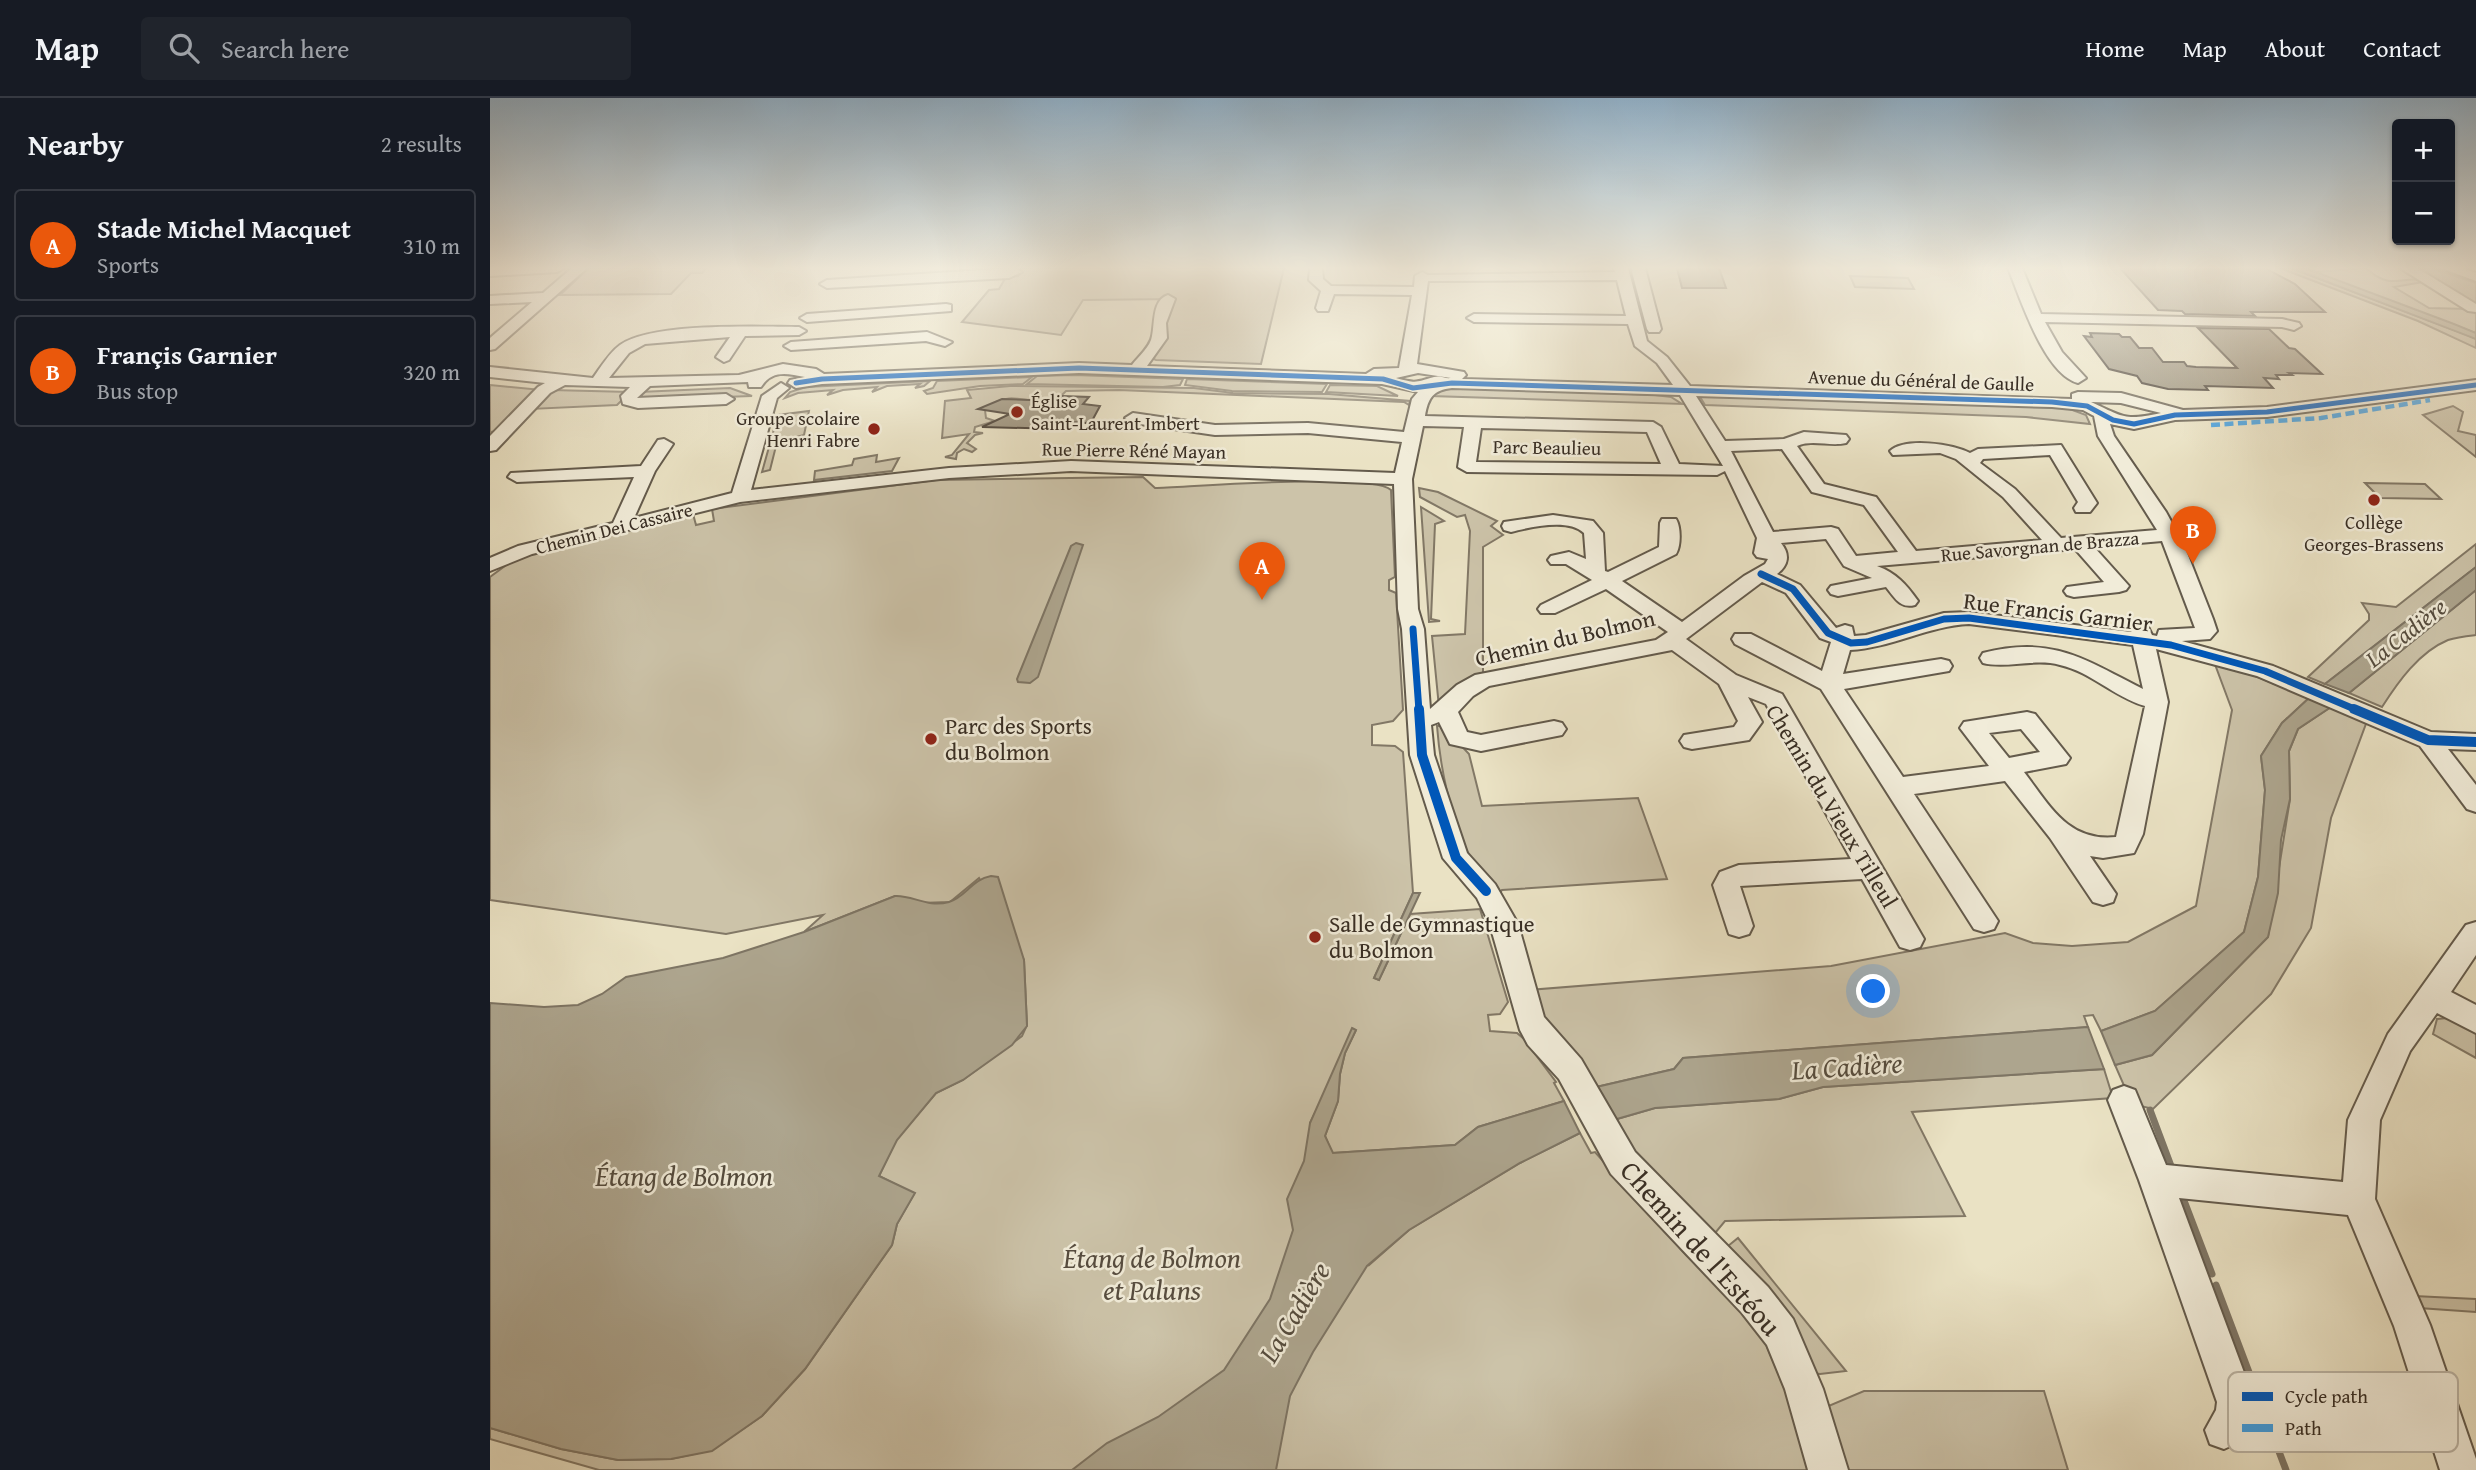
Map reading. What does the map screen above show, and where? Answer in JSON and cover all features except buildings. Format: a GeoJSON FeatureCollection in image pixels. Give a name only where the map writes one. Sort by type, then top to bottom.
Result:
{"type":"FeatureCollection","features":[{"type":"Feature","properties":{"kind":"street"},"geometry":{"type":"LineString","coordinates":[[597,383],[621,352],[640,340],[747,332]]}},
{"type":"Feature","properties":{"kind":"street"},"geometry":{"type":"LineString","coordinates":[[740,497],[775,379],[799,332]]}},
{"type":"Feature","properties":{"kind":"street"},"geometry":{"type":"LineString","coordinates":[[1140,365],[1160,338],[1160,332]]}},
{"type":"Feature","properties":{"kind":"street"},"geometry":{"type":"LineString","coordinates":[[1401,378],[1409,364],[1413,332]]}},
{"type":"Feature","properties":{"kind":"street"},"geometry":{"type":"LineString","coordinates":[[1422,332],[1419,355],[1430,375],[1420,399],[1403,479],[1408,609],[1413,629],[1418,725],[1446,712],[1458,738],[1473,743],[1554,729]]}},
{"type":"Feature","properties":{"kind":"street"},"geometry":{"type":"LineString","coordinates":[[1637,332],[1640,343],[1662,360],[1721,446],[1773,545],[1794,576],[1844,636]]}},
{"type":"Feature","properties":{"kind":"street"},"geometry":{"type":"LineString","coordinates":[[1655,332],[1662,360]]}},
{"type":"Feature","properties":{"kind":"street"},"geometry":{"type":"LineString","coordinates":[[2043,332],[2054,352],[2106,406],[2102,427],[2157,512],[2210,633],[2237,663]]}},
{"type":"Feature","properties":{"kind":"street"},"geometry":{"type":"LineString","coordinates":[[724,357],[740,333]]}},
{"type":"Feature","properties":{"kind":"street"},"geometry":{"type":"LineString","coordinates":[[791,346],[927,336],[945,342]]}},
{"type":"Feature","properties":{"kind":"street"},"geometry":{"type":"LineString","coordinates":[[490,365],[494,343]]}},
{"type":"Feature","properties":{"kind":"street"},"geometry":{"type":"LineString","coordinates":[[775,379],[825,374],[1082,363],[1401,378],[1420,399]]}},
{"type":"Feature","properties":{"kind":"street"},"geometry":{"type":"LineString","coordinates":[[490,372],[515,377],[597,383],[822,379],[1079,368],[1401,378]]}},
{"type":"Feature","properties":{"kind":"street","name":"Avenue du Général de Gaulle"},"geometry":{"type":"LineString","coordinates":[[1401,378],[1430,375],[1452,383],[2058,396],[2106,406],[2139,398],[2197,408],[2258,405],[2363,393],[2377,387],[2476,374]]}},
{"type":"Feature","properties":{"kind":"street"},"geometry":{"type":"LineString","coordinates":[[2058,396],[2075,390],[2077,385],[2074,375]]}},
{"type":"Feature","properties":{"kind":"street"},"geometry":{"type":"LineString","coordinates":[[490,379],[515,377]]}},
{"type":"Feature","properties":{"kind":"street"},"geometry":{"type":"LineString","coordinates":[[490,446],[544,390],[561,381]]}},
{"type":"Feature","properties":{"kind":"street"},"geometry":{"type":"LineString","coordinates":[[645,383],[629,396],[629,401],[638,403],[726,399]]}},
{"type":"Feature","properties":{"kind":"street","name":"Avenue du Général de Gaulle"},"geometry":{"type":"LineString","coordinates":[[2106,406],[2120,422],[2134,424],[2192,414],[2267,412],[2476,385]]}},
{"type":"Feature","properties":{"kind":"street","name":"Avenue du Général de Gaulle"},"geometry":{"type":"LineString","coordinates":[[1681,386],[2106,406],[2144,405],[2192,414]]}},
{"type":"Feature","properties":{"kind":"street"},"geometry":{"type":"LineString","coordinates":[[2144,405],[2154,412],[2154,419]]}},
{"type":"Feature","properties":{"kind":"street","name":"Parc Beaulieu"},"geometry":{"type":"LineString","coordinates":[[1133,418],[1207,430],[1413,430],[1473,422],[1653,427],[1672,469]]}},
{"type":"Feature","properties":{"kind":"street","name":"Parc Beaulieu"},"geometry":{"type":"LineString","coordinates":[[1473,422],[1466,467],[1717,470]]}},
{"type":"Feature","properties":{"kind":"street"},"geometry":{"type":"LineString","coordinates":[[2110,440],[2124,428],[2134,424]]}},
{"type":"Feature","properties":{"kind":"street"},"geometry":{"type":"LineString","coordinates":[[1721,446],[1787,444],[1804,437],[1840,439]]}},
{"type":"Feature","properties":{"kind":"street"},"geometry":{"type":"LineString","coordinates":[[621,526],[646,471],[664,444]]}},
{"type":"Feature","properties":{"kind":"street","name":"Rue Savorgnan de Brazza"},"geometry":{"type":"LineString","coordinates":[[1787,444],[1818,488],[1870,501],[1911,557]]}},
{"type":"Feature","properties":{"kind":"street"},"geometry":{"type":"LineString","coordinates":[[1899,451],[1941,448],[1962,455],[2008,493],[2056,544]]}},
{"type":"Feature","properties":{"kind":"street"},"geometry":{"type":"LineString","coordinates":[[1970,464],[1978,454],[2055,449],[2088,503],[2083,508]]}},
{"type":"Feature","properties":{"kind":"street","name":"Rue Pierre Réné Mayan"},"geometry":{"type":"LineString","coordinates":[[740,497],[950,473],[1071,466],[1403,479]]}},
{"type":"Feature","properties":{"kind":"street"},"geometry":{"type":"LineString","coordinates":[[517,477],[646,471]]}},
{"type":"Feature","properties":{"kind":"street","name":"Chemin Dei Cassaire"},"geometry":{"type":"LineString","coordinates":[[490,565],[525,550],[740,497]]}},
{"type":"Feature","properties":{"kind":"street"},"geometry":{"type":"LineString","coordinates":[[1511,526],[1535,521],[1587,525],[1593,534],[1601,577]]}},
{"type":"Feature","properties":{"kind":"street"},"geometry":{"type":"LineString","coordinates":[[1548,609],[1601,577],[1669,550],[1669,523]]}},
{"type":"Feature","properties":{"kind":"street"},"geometry":{"type":"LineString","coordinates":[[1773,545],[1831,533],[1851,562],[1891,580],[1908,601]]}},
{"type":"Feature","properties":{"kind":"street","name":"Rue Savorgnan de Brazza"},"geometry":{"type":"LineString","coordinates":[[1851,562],[2169,535]]}},
{"type":"Feature","properties":{"kind":"street"},"geometry":{"type":"LineString","coordinates":[[2074,590],[2119,586],[2079,542]]}},
{"type":"Feature","properties":{"kind":"street","name":"Chemin du Bolmon"},"geometry":{"type":"LineString","coordinates":[[1446,712],[1469,687],[1483,680],[1663,646],[1760,574],[1773,568],[1778,559],[1773,545]]}},
{"type":"Feature","properties":{"kind":"street","name":"Chemin du Vieux Tilleul"},"geometry":{"type":"LineString","coordinates":[[1558,560],[1569,558],[1601,577],[1678,636],[1728,680],[1774,699],[1910,939]]}},
{"type":"Feature","properties":{"kind":"street"},"geometry":{"type":"LineString","coordinates":[[1760,574],[1794,576]]}},
{"type":"Feature","properties":{"kind":"street"},"geometry":{"type":"LineString","coordinates":[[1760,574],[1793,589],[1822,628],[1844,636]]}},
{"type":"Feature","properties":{"kind":"street"},"geometry":{"type":"LineString","coordinates":[[1838,590],[1891,580]]}},
{"type":"Feature","properties":{"kind":"street","name":"Rue Francis Garnier"},"geometry":{"type":"LineString","coordinates":[[1844,636],[1860,643],[1944,619],[1969,618],[2142,636],[2192,636],[2210,633]]}},
{"type":"Feature","properties":{"kind":"street"},"geometry":{"type":"LineString","coordinates":[[2171,645],[2210,633]]}},
{"type":"Feature","properties":{"kind":"street"},"geometry":{"type":"LineString","coordinates":[[2210,633],[2265,671]]}},
{"type":"Feature","properties":{"kind":"street"},"geometry":{"type":"LineString","coordinates":[[1829,684],[1844,636]]}},
{"type":"Feature","properties":{"kind":"street"},"geometry":{"type":"LineString","coordinates":[[2063,837],[2085,847],[2105,849],[2125,846],[2130,834],[2157,702],[2142,636]]}},
{"type":"Feature","properties":{"kind":"street","name":"Rue Francis Garnier"},"geometry":{"type":"LineString","coordinates":[[2142,636],[2171,645]]}},
{"type":"Feature","properties":{"kind":"street"},"geometry":{"type":"LineString","coordinates":[[1743,639],[1829,684],[1984,921]]}},
{"type":"Feature","properties":{"kind":"street"},"geometry":{"type":"LineString","coordinates":[[2171,645],[2265,671],[2428,740],[2476,742]]}},
{"type":"Feature","properties":{"kind":"street"},"geometry":{"type":"LineString","coordinates":[[1991,658],[2026,653],[2073,661],[2137,698],[2157,702]]}},
{"type":"Feature","properties":{"kind":"street"},"geometry":{"type":"LineString","coordinates":[[1829,684],[1941,666]]}},
{"type":"Feature","properties":{"kind":"street"},"geometry":{"type":"LineString","coordinates":[[1692,741],[1741,734],[1750,722],[1728,680]]}},
{"type":"Feature","properties":{"kind":"street"},"geometry":{"type":"LineString","coordinates":[[1897,787],[1959,779],[2007,769],[2058,758],[2027,720],[1972,728],[2007,769],[2063,837],[2103,894]]}},
{"type":"Feature","properties":{"kind":"street","name":"Chemin de l'Estéou"},"geometry":{"type":"LineString","coordinates":[[1418,725],[1422,755],[1456,858],[1486,891],[1504,924],[1530,1021],[1539,1036],[1573,1075],[1623,1163],[1755,1300],[1780,1332],[1804,1389],[1828,1470]]}},
{"type":"Feature","properties":{"kind":"street"},"geometry":{"type":"LineString","coordinates":[[2428,740],[2476,803]]}},
{"type":"Feature","properties":{"kind":"street"},"geometry":{"type":"LineString","coordinates":[[1739,926],[1726,885],[1729,879],[1740,874],[1870,869]]}},
{"type":"Feature","properties":{"kind":"street"},"geometry":{"type":"LineString","coordinates":[[2430,1372],[2358,1200],[2364,1120],[2399,1043],[2476,933]]}},
{"type":"Feature","properties":{"kind":"street"},"geometry":{"type":"LineString","coordinates":[[2432,996],[2476,1020]]}},
{"type":"Feature","properties":{"kind":"street"},"geometry":{"type":"LineString","coordinates":[[2124,1100],[2156,1180],[2228,1380]]}},
{"type":"Feature","properties":{"kind":"street"},"geometry":{"type":"LineString","coordinates":[[2156,1180],[2358,1200]]}},
{"type":"Feature","properties":{"kind":"street"},"geometry":{"type":"LineString","coordinates":[[2224,1430],[2228,1426]]}},
{"type":"Feature","properties":{"kind":"green space"},"geometry":{"type":"Polygon","coordinates":[[[1038,332],[1063,332],[1061,335],[1038,332]]]}},
{"type":"Feature","properties":{"kind":"green space"},"geometry":{"type":"Polygon","coordinates":[[[1166,332],[1269,332],[1261,364],[1151,358],[1166,337],[1166,332]]]}},
{"type":"Feature","properties":{"kind":"green space"},"geometry":{"type":"Polygon","coordinates":[[[2442,332],[2459,332],[2476,339],[2476,348],[2442,332]]]}},
{"type":"Feature","properties":{"kind":"green space"},"geometry":{"type":"Polygon","coordinates":[[[1037,376],[1183,379],[1180,385],[1163,387],[1027,384],[1037,376]]]}},
{"type":"Feature","properties":{"kind":"green space"},"geometry":{"type":"Polygon","coordinates":[[[1032,377],[1023,384],[980,386],[927,394],[924,391],[933,388],[937,381],[1032,377]]]}},
{"type":"Feature","properties":{"kind":"green space"},"geometry":{"type":"Polygon","coordinates":[[[1187,379],[1327,384],[1322,392],[1232,391],[1185,385],[1187,379]]]}},
{"type":"Feature","properties":{"kind":"green space"},"geometry":{"type":"Polygon","coordinates":[[[930,381],[915,388],[920,384],[887,386],[872,392],[877,387],[843,390],[827,395],[833,390],[798,393],[785,398],[790,392],[806,387],[930,381]]]}},
{"type":"Feature","properties":{"kind":"green space"},"geometry":{"type":"Polygon","coordinates":[[[490,385],[542,390],[500,431],[490,432],[490,385]]]}},
{"type":"Feature","properties":{"kind":"green space"},"geometry":{"type":"Polygon","coordinates":[[[1330,385],[1377,386],[1398,396],[1326,392],[1330,385]]]}},
{"type":"Feature","properties":{"kind":"green space"},"geometry":{"type":"Polygon","coordinates":[[[1010,386],[1194,388],[1233,393],[1329,394],[1410,401],[1409,405],[1404,402],[1119,390],[1066,391],[1057,400],[1046,400],[1042,403],[1012,398],[992,404],[985,410],[986,418],[995,421],[975,427],[974,432],[983,433],[975,435],[967,443],[976,449],[972,452],[964,449],[957,453],[956,459],[945,457],[952,455],[969,434],[942,438],[945,401],[971,398],[967,390],[1010,386]]]}},
{"type":"Feature","properties":{"kind":"green space"},"geometry":{"type":"Polygon","coordinates":[[[1450,387],[1655,395],[1671,397],[1682,404],[1431,396],[1450,387]]]}},
{"type":"Feature","properties":{"kind":"green space"},"geometry":{"type":"Polygon","coordinates":[[[730,388],[752,396],[634,400],[639,392],[730,388]]]}},
{"type":"Feature","properties":{"kind":"green space"},"geometry":{"type":"Polygon","coordinates":[[[551,390],[630,392],[617,405],[531,409],[551,390]]]}},
{"type":"Feature","properties":{"kind":"green space"},"geometry":{"type":"Polygon","coordinates":[[[1705,395],[2067,408],[2086,415],[2090,424],[2026,417],[1705,405],[1700,397],[1705,395]]]}},
{"type":"Feature","properties":{"kind":"green space"},"geometry":{"type":"Polygon","coordinates":[[[2453,406],[2463,412],[2458,431],[2476,435],[2476,457],[2423,415],[2453,406]]]}},
{"type":"Feature","properties":{"kind":"green space"},"geometry":{"type":"Polygon","coordinates":[[[809,411],[804,435],[777,442],[770,470],[762,472],[778,415],[809,411]]]}},
{"type":"Feature","properties":{"kind":"green space"},"geometry":{"type":"Polygon","coordinates":[[[877,455],[876,462],[899,458],[892,471],[814,480],[815,471],[852,465],[854,459],[877,455]]]}},
{"type":"Feature","properties":{"kind":"green space","name":"Étang de Bolmon et Paluns"},"geometry":{"type":"Polygon","coordinates":[[[1143,477],[1155,488],[1318,481],[1377,485],[1391,490],[1395,577],[1389,580],[1389,590],[1396,593],[1403,710],[1393,721],[1372,725],[1372,745],[1395,746],[1403,752],[1413,893],[1374,978],[1379,980],[1410,914],[1480,909],[1508,1002],[1500,1014],[1488,1015],[1490,1031],[1517,1033],[1524,1039],[1556,1082],[1554,1083],[1564,1101],[1478,1127],[1455,1145],[1332,1153],[1325,1136],[1338,1101],[1345,1053],[1356,1030],[1310,1123],[1369,1265],[1409,1230],[1520,1163],[1580,1133],[1591,1153],[1595,1152],[1686,1255],[1738,1304],[1765,1342],[1790,1402],[1808,1470],[599,1470],[490,1439],[490,1428],[561,1449],[618,1460],[671,1459],[712,1450],[762,1416],[805,1369],[892,1245],[897,1224],[914,1194],[879,1176],[896,1140],[936,1093],[963,1080],[1022,1036],[1027,1025],[1024,960],[979,878],[950,902],[920,903],[895,896],[804,932],[823,915],[726,934],[490,900],[490,577],[517,557],[693,514],[696,525],[714,521],[712,509],[936,480],[1143,477]]]}},
{"type":"Feature","properties":{"kind":"green space"},"geometry":{"type":"Polygon","coordinates":[[[2365,483],[2425,484],[2441,499],[2380,498],[2365,483]]]}},
{"type":"Feature","properties":{"kind":"green space"},"geometry":{"type":"Polygon","coordinates":[[[1419,488],[1438,492],[1497,521],[1491,526],[1503,535],[1483,547],[1483,673],[1467,679],[1439,707],[1432,636],[1465,634],[1470,531],[1465,515],[1457,517],[1420,497],[1419,488]]]}},
{"type":"Feature","properties":{"kind":"green space"},"geometry":{"type":"Polygon","coordinates":[[[1421,507],[1444,521],[1435,524],[1431,619],[1440,621],[1429,622],[1421,507]]]}},
{"type":"Feature","properties":{"kind":"green space"},"geometry":{"type":"Polygon","coordinates":[[[2476,544],[2476,567],[2325,684],[2308,677],[2369,620],[2369,614],[2362,603],[2396,607],[2476,544]]]}},
{"type":"Feature","properties":{"kind":"green space"},"geometry":{"type":"Polygon","coordinates":[[[2476,590],[2476,635],[2458,637],[2437,645],[2402,678],[2382,707],[2349,693],[2476,590]]]}},
{"type":"Feature","properties":{"kind":"green space"},"geometry":{"type":"Polygon","coordinates":[[[2213,659],[2309,698],[2282,723],[2261,756],[2265,790],[2258,877],[2244,932],[2155,1011],[2101,1031],[2093,1015],[2084,1016],[2088,1027],[1683,1058],[1674,1069],[1592,1088],[1544,1033],[1529,990],[1831,966],[2005,933],[2033,943],[2072,946],[2128,942],[2196,906],[2232,710],[2213,659]]]}},
{"type":"Feature","properties":{"kind":"green space"},"geometry":{"type":"Polygon","coordinates":[[[2331,707],[2367,721],[2331,818],[2311,928],[2271,994],[2153,1109],[2132,1104],[2115,1065],[2152,1055],[2268,937],[2290,799],[2289,751],[2298,729],[2331,707]]]}},
{"type":"Feature","properties":{"kind":"green space"},"geometry":{"type":"Polygon","coordinates":[[[1437,726],[1443,726],[1469,754],[1482,806],[1638,798],[1667,879],[1502,890],[1497,896],[1483,880],[1462,839],[1447,793],[1437,726]]]}},
{"type":"Feature","properties":{"kind":"green space"},"geometry":{"type":"Polygon","coordinates":[[[2448,1018],[2476,1033],[2476,1058],[2433,1034],[2437,1019],[2448,1018]]]}},
{"type":"Feature","properties":{"kind":"green space"},"geometry":{"type":"Polygon","coordinates":[[[2104,1069],[2113,1098],[1912,1112],[1965,1216],[1725,1221],[1711,1238],[1703,1237],[1610,1121],[1655,1108],[1779,1099],[1823,1087],[2104,1069]]]}},
{"type":"Feature","properties":{"kind":"green space"},"geometry":{"type":"Polygon","coordinates":[[[1738,1238],[1846,1371],[1820,1374],[1807,1372],[1725,1255],[1728,1246],[1738,1238]]]}},
{"type":"Feature","properties":{"kind":"green space"},"geometry":{"type":"Polygon","coordinates":[[[2414,1296],[2476,1299],[2476,1312],[2419,1308],[2414,1296]]]}},
{"type":"Feature","properties":{"kind":"green space"},"geometry":{"type":"Polygon","coordinates":[[[1864,1391],[2044,1391],[2068,1470],[1838,1470],[1819,1410],[1864,1391]]]}},
{"type":"Feature","properties":{"kind":"water"},"geometry":{"type":"Polygon","coordinates":[[[2458,332],[2474,332],[2476,339],[2458,332]]]}},
{"type":"Feature","properties":{"kind":"water"},"geometry":{"type":"Polygon","coordinates":[[[1076,543],[1083,545],[1038,677],[1030,683],[1018,682],[1071,546],[1076,543]]]}},
{"type":"Feature","properties":{"kind":"water","name":"La Cadière"},"geometry":{"type":"Polygon","coordinates":[[[2476,567],[2476,590],[2349,693],[2325,684],[2476,567]]]}},
{"type":"Feature","properties":{"kind":"water"},"geometry":{"type":"Polygon","coordinates":[[[2309,698],[2331,707],[2298,729],[2289,751],[2290,799],[2281,840],[2278,893],[2268,937],[2152,1055],[2115,1065],[2101,1031],[2155,1011],[2244,932],[2258,877],[2265,790],[2261,756],[2282,723],[2309,698]]]}},
{"type":"Feature","properties":{"kind":"water","name":"Étang de Bolmon"},"geometry":{"type":"Polygon","coordinates":[[[991,876],[998,877],[1024,960],[1027,1026],[1012,1045],[963,1080],[936,1093],[897,1140],[879,1176],[915,1193],[897,1224],[892,1245],[805,1369],[762,1416],[712,1451],[671,1459],[618,1460],[561,1449],[490,1428],[490,1003],[544,1007],[578,1005],[602,994],[626,977],[723,958],[804,932],[895,896],[934,903],[949,902],[991,876]]]}},
{"type":"Feature","properties":{"kind":"water"},"geometry":{"type":"Polygon","coordinates":[[[1413,893],[1420,893],[1379,980],[1374,978],[1413,893]]]}},
{"type":"Feature","properties":{"kind":"water","name":"La Cadière"},"geometry":{"type":"Polygon","coordinates":[[[2088,1027],[2104,1069],[1823,1087],[1779,1099],[1655,1108],[1610,1121],[1592,1088],[1674,1069],[1683,1058],[2088,1027]]]}},
{"type":"Feature","properties":{"kind":"water","name":"La Cadière"},"geometry":{"type":"Polygon","coordinates":[[[1352,1028],[1356,1030],[1345,1053],[1338,1101],[1325,1136],[1333,1153],[1455,1145],[1478,1127],[1564,1101],[1580,1133],[1520,1163],[1409,1230],[1367,1266],[1313,1352],[1290,1396],[1276,1470],[1072,1470],[1107,1443],[1158,1417],[1224,1370],[1270,1299],[1293,1230],[1287,1199],[1304,1161],[1310,1123],[1352,1028]]]}},
{"type":"Feature","properties":{"kind":"waterway"},"geometry":{"type":"LineString","coordinates":[[2150,1110],[2171,1166]]}},
{"type":"Feature","properties":{"kind":"waterway"},"geometry":{"type":"LineString","coordinates":[[2183,1198],[2212,1274]]}},
{"type":"Feature","properties":{"kind":"waterway"},"geometry":{"type":"LineString","coordinates":[[2216,1285],[2249,1372]]}},
{"type":"Feature","properties":{"kind":"waterway"},"geometry":{"type":"LineString","coordinates":[[2279,1452],[2286,1470]]}},
{"type":"Feature","properties":{"kind":"marked path"},"geometry":{"type":"LineString","coordinates":[[2211,425],[2321,418],[2430,400]]}},
{"type":"Feature","properties":{"kind":"cycle path"},"geometry":{"type":"LineString","coordinates":[[796,383],[822,379],[1079,368],[1383,379],[1413,388],[1452,383],[2052,402],[2087,406],[2113,420],[2134,424],[2175,415],[2267,412],[2476,385]]}},
{"type":"Feature","properties":{"kind":"cycle path"},"geometry":{"type":"LineString","coordinates":[[1761,574],[1793,589],[1828,633],[1851,643],[1867,642],[1944,619],[1969,618],[2143,640],[2265,671],[2428,740],[2476,742]]}},
{"type":"Feature","properties":{"kind":"cycle path"},"geometry":{"type":"LineString","coordinates":[[1413,629],[1422,755],[1456,858],[1486,891]]}},
{"type":"Feature","properties":{"kind":"place","name":"Église Saint-Laurent Imbert"},"geometry":{"type":"Point","coordinates":[1017,412]}},
{"type":"Feature","properties":{"kind":"place","name":"Groupe scolaire Henri Fabre"},"geometry":{"type":"Point","coordinates":[874,429]}},
{"type":"Feature","properties":{"kind":"place","name":"Collège Georges-Brassens"},"geometry":{"type":"Point","coordinates":[2374,500]}},
{"type":"Feature","properties":{"kind":"place","name":"Françis Garnier"},"geometry":{"type":"Point","coordinates":[2193,564]}},
{"type":"Feature","properties":{"kind":"place","name":"Stade Michel Macquet"},"geometry":{"type":"Point","coordinates":[1262,600]}},
{"type":"Feature","properties":{"kind":"place","name":"Parc des Sports du Bolmon"},"geometry":{"type":"Point","coordinates":[931,739]}},
{"type":"Feature","properties":{"kind":"place","name":"Salle de Gymnastique du Bolmon"},"geometry":{"type":"Point","coordinates":[1315,937]}}]}
